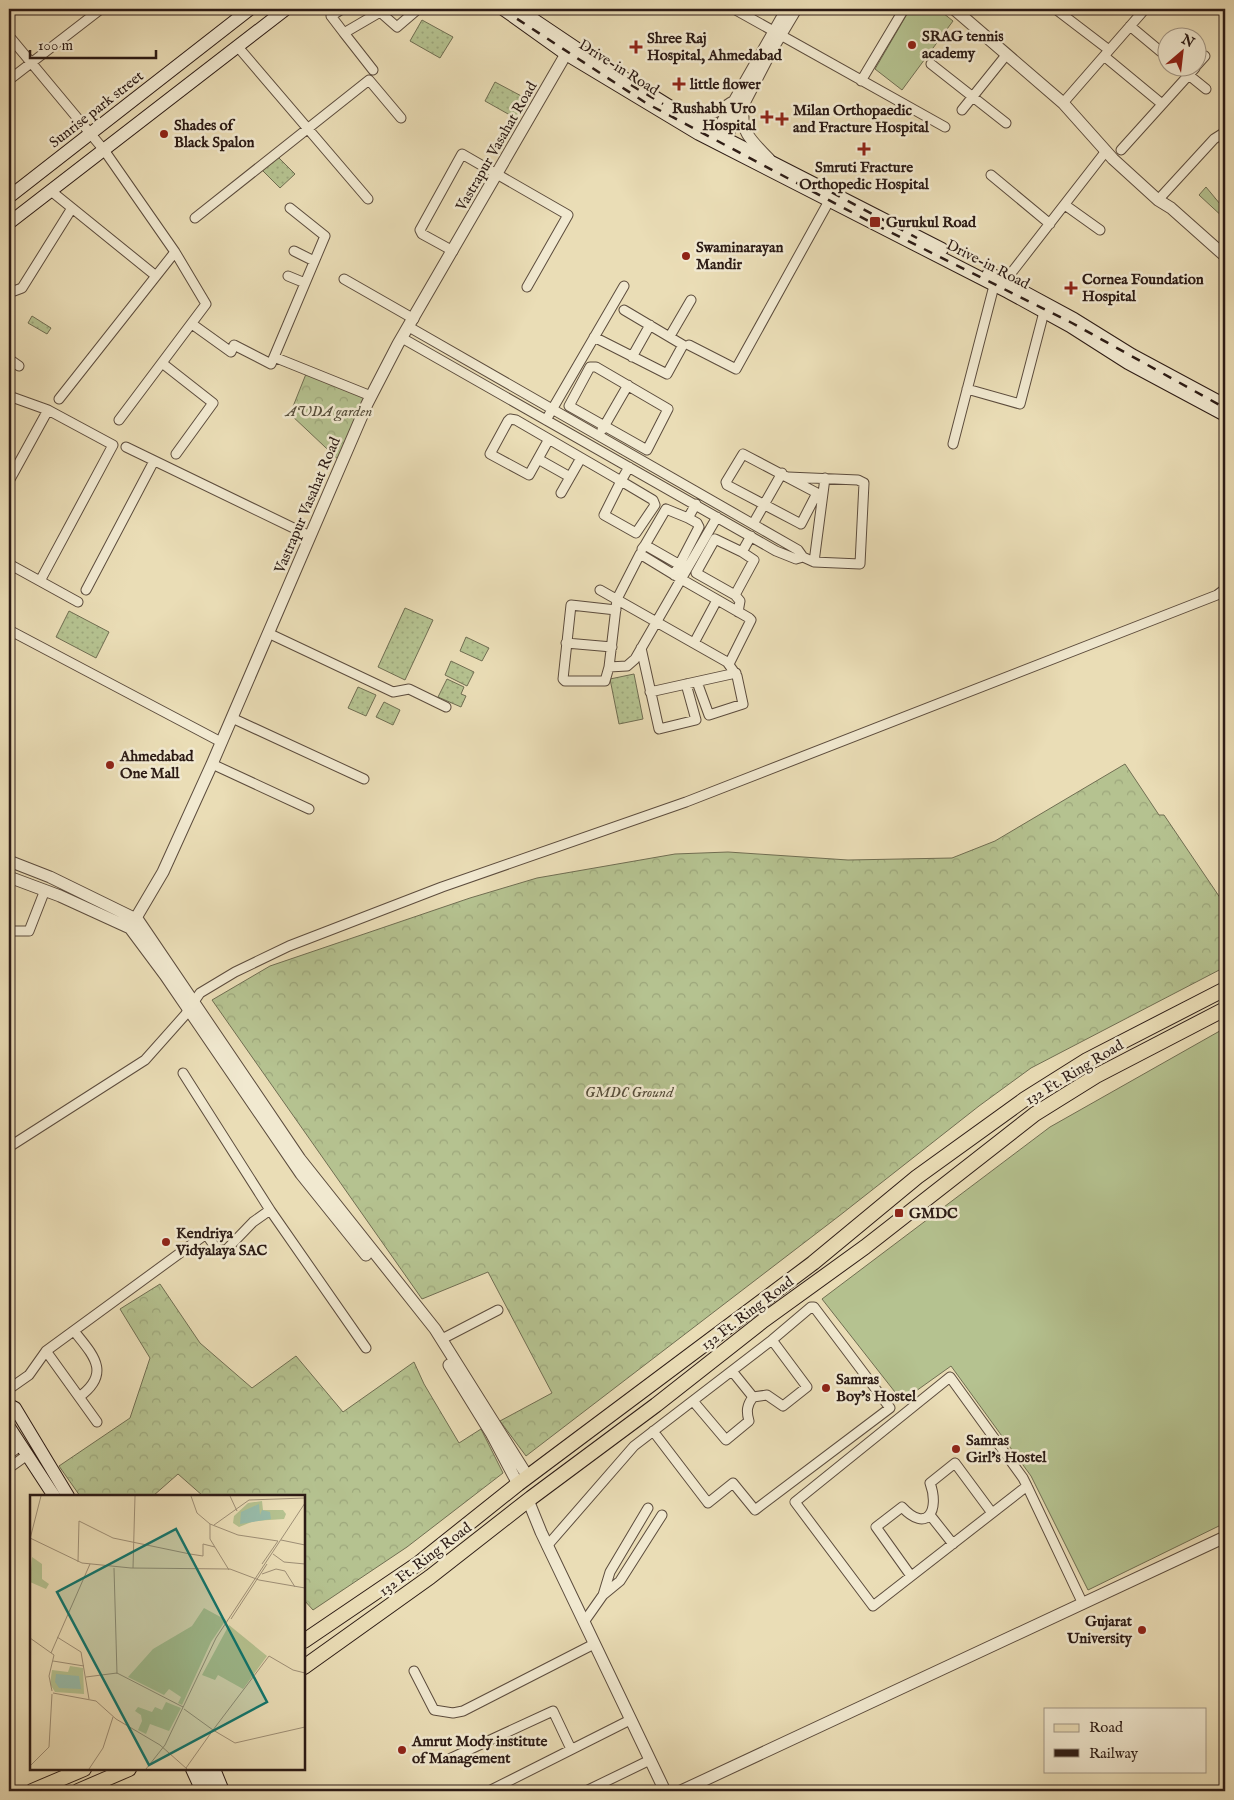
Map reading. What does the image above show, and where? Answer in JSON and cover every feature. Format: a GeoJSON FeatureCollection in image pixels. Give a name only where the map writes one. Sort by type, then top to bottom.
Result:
{"type":"FeatureCollection","features":[{"type":"Feature","properties":{"kind":"main road","name":"Sunrise park street"},"geometry":{"type":"LineString","coordinates":[[9,197],[250,9]]}},
{"type":"Feature","properties":{"kind":"main road"},"geometry":{"type":"LineString","coordinates":[[9,223],[286,9]]}},
{"type":"Feature","properties":{"kind":"main road","name":"Drive-in Road"},"geometry":{"type":"LineString","coordinates":[[503,9],[566,54],[829,201],[999,281],[1044,312],[1128,363],[1225,415]]}},
{"type":"Feature","properties":{"kind":"main road","name":"Drive-in Road"},"geometry":{"type":"LineString","coordinates":[[518,9],[719,140],[771,161],[1074,319],[1132,355],[1225,405]]}},
{"type":"Feature","properties":{"kind":"main road","name":"132 Ft. Ring Road"},"geometry":{"type":"LineString","coordinates":[[305,1640],[419,1563],[523,1481],[812,1262],[917,1177],[1025,1099],[1110,1048],[1225,989]]}},
{"type":"Feature","properties":{"kind":"main road","name":"132 Ft. Ring Road"},"geometry":{"type":"LineString","coordinates":[[305,1666],[430,1578],[528,1500],[764,1320],[865,1247],[1035,1114],[1096,1076],[1225,1009]]}},
{"type":"Feature","properties":{"kind":"main road"},"geometry":{"type":"LineString","coordinates":[[9,1405],[15,1408],[67,1495]]}},
{"type":"Feature","properties":{"kind":"main road"},"geometry":{"type":"LineString","coordinates":[[9,1412],[18,1448],[53,1495]]}},
{"type":"Feature","properties":{"kind":"main road"},"geometry":{"type":"LineString","coordinates":[[9,1427],[18,1448],[46,1495]]}},
{"type":"Feature","properties":{"kind":"main road"},"geometry":{"type":"LineString","coordinates":[[9,1438],[62,1495]]}},
{"type":"Feature","properties":{"kind":"main road"},"geometry":{"type":"LineString","coordinates":[[32,1791],[82,1770]]}},
{"type":"Feature","properties":{"kind":"main road"},"geometry":{"type":"LineString","coordinates":[[78,1791],[127,1770]]}},
{"type":"Feature","properties":{"kind":"main road"},"geometry":{"type":"LineString","coordinates":[[192,1770],[202,1791]]}},
{"type":"Feature","properties":{"kind":"main road"},"geometry":{"type":"LineString","coordinates":[[202,1770],[211,1791]]}},
{"type":"Feature","properties":{"kind":"main road"},"geometry":{"type":"LineString","coordinates":[[209,1770],[218,1791]]}},
{"type":"Feature","properties":{"kind":"main road"},"geometry":{"type":"LineString","coordinates":[[214,1770],[223,1791]]}},
{"type":"Feature","properties":{"kind":"street"},"geometry":{"type":"LineString","coordinates":[[9,80],[101,9]]}},
{"type":"Feature","properties":{"kind":"street"},"geometry":{"type":"LineString","coordinates":[[342,9],[331,16],[373,70]]}},
{"type":"Feature","properties":{"kind":"street"},"geometry":{"type":"LineString","coordinates":[[344,33],[380,12],[397,26],[418,9]]}},
{"type":"Feature","properties":{"kind":"street"},"geometry":{"type":"LineString","coordinates":[[734,9],[945,127]]}},
{"type":"Feature","properties":{"kind":"street"},"geometry":{"type":"LineString","coordinates":[[719,140],[776,34],[787,9]]}},
{"type":"Feature","properties":{"kind":"street"},"geometry":{"type":"LineString","coordinates":[[776,34],[796,9]]}},
{"type":"Feature","properties":{"kind":"street"},"geometry":{"type":"LineString","coordinates":[[861,80],[904,9]]}},
{"type":"Feature","properties":{"kind":"street"},"geometry":{"type":"LineString","coordinates":[[954,9],[1063,103],[1106,151],[1158,200],[1171,208],[1225,256]]}},
{"type":"Feature","properties":{"kind":"street"},"geometry":{"type":"LineString","coordinates":[[1063,103],[1145,9]]}},
{"type":"Feature","properties":{"kind":"street"},"geometry":{"type":"LineString","coordinates":[[1058,11],[1162,104]]}},
{"type":"Feature","properties":{"kind":"street"},"geometry":{"type":"LineString","coordinates":[[1130,26],[1156,48]]}},
{"type":"Feature","properties":{"kind":"street"},"geometry":{"type":"LineString","coordinates":[[9,36],[104,150],[175,252],[206,304],[119,420]]}},
{"type":"Feature","properties":{"kind":"street"},"geometry":{"type":"LineString","coordinates":[[238,47],[368,199]]}},
{"type":"Feature","properties":{"kind":"street","name":"Vastrapur Vasahat Road"},"geometry":{"type":"LineString","coordinates":[[133,924],[163,872],[212,764],[371,396],[402,338],[454,251],[566,54]]}},
{"type":"Feature","properties":{"kind":"street"},"geometry":{"type":"LineString","coordinates":[[962,110],[1007,54]]}},
{"type":"Feature","properties":{"kind":"street"},"geometry":{"type":"LineString","coordinates":[[932,64],[1006,123]]}},
{"type":"Feature","properties":{"kind":"street"},"geometry":{"type":"LineString","coordinates":[[1121,150],[1185,78]]}},
{"type":"Feature","properties":{"kind":"street"},"geometry":{"type":"LineString","coordinates":[[1199,78],[1206,89]]}},
{"type":"Feature","properties":{"kind":"street"},"geometry":{"type":"LineString","coordinates":[[195,218],[369,80],[401,118]]}},
{"type":"Feature","properties":{"kind":"street"},"geometry":{"type":"LineString","coordinates":[[681,114],[707,115],[719,112],[739,102]]}},
{"type":"Feature","properties":{"kind":"street"},"geometry":{"type":"LineString","coordinates":[[739,102],[742,122],[748,137],[771,161]]}},
{"type":"Feature","properties":{"kind":"street"},"geometry":{"type":"LineString","coordinates":[[1158,200],[1214,139],[1225,132]]}},
{"type":"Feature","properties":{"kind":"street"},"geometry":{"type":"LineString","coordinates":[[953,444],[999,281],[1050,224],[1106,151]]}},
{"type":"Feature","properties":{"kind":"street"},"geometry":{"type":"LineString","coordinates":[[454,251],[422,234],[420,230],[458,158],[462,154],[568,215],[527,287]]}},
{"type":"Feature","properties":{"kind":"street"},"geometry":{"type":"LineString","coordinates":[[991,175],[1050,224]]}},
{"type":"Feature","properties":{"kind":"street"},"geometry":{"type":"LineString","coordinates":[[51,191],[156,276]]}},
{"type":"Feature","properties":{"kind":"street"},"geometry":{"type":"LineString","coordinates":[[689,345],[736,369],[829,201]]}},
{"type":"Feature","properties":{"kind":"street"},"geometry":{"type":"LineString","coordinates":[[1064,204],[1100,230]]}},
{"type":"Feature","properties":{"kind":"street"},"geometry":{"type":"LineString","coordinates":[[9,287],[14,291],[22,288],[72,208]]}},
{"type":"Feature","properties":{"kind":"street"},"geometry":{"type":"LineString","coordinates":[[192,324],[232,352],[234,345],[271,364],[325,236],[290,208]]}},
{"type":"Feature","properties":{"kind":"street"},"geometry":{"type":"LineString","coordinates":[[294,251],[314,261]]}},
{"type":"Feature","properties":{"kind":"street"},"geometry":{"type":"LineString","coordinates":[[60,398],[175,252]]}},
{"type":"Feature","properties":{"kind":"street"},"geometry":{"type":"LineString","coordinates":[[288,276],[305,283]]}},
{"type":"Feature","properties":{"kind":"street"},"geometry":{"type":"LineString","coordinates":[[344,279],[412,323],[552,408],[601,431],[647,450],[668,409],[596,367],[590,367],[569,403],[571,408],[601,431],[634,456],[798,550],[803,557],[814,562],[856,566],[860,563],[865,485],[858,480],[785,475]]}},
{"type":"Feature","properties":{"kind":"street"},"geometry":{"type":"LineString","coordinates":[[546,420],[624,286]]}},
{"type":"Feature","properties":{"kind":"street"},"geometry":{"type":"LineString","coordinates":[[670,336],[690,300]]}},
{"type":"Feature","properties":{"kind":"street"},"geometry":{"type":"LineString","coordinates":[[594,337],[668,374],[684,346],[624,310]]}},
{"type":"Feature","properties":{"kind":"street"},"geometry":{"type":"LineString","coordinates":[[967,390],[1020,404],[1044,312]]}},
{"type":"Feature","properties":{"kind":"street"},"geometry":{"type":"LineString","coordinates":[[632,357],[650,325]]}},
{"type":"Feature","properties":{"kind":"street"},"geometry":{"type":"LineString","coordinates":[[402,338],[751,536],[796,559],[803,557]]}},
{"type":"Feature","properties":{"kind":"street"},"geometry":{"type":"LineString","coordinates":[[274,357],[371,396]]}},
{"type":"Feature","properties":{"kind":"street"},"geometry":{"type":"LineString","coordinates":[[9,359],[20,366]]}},
{"type":"Feature","properties":{"kind":"street"},"geometry":{"type":"LineString","coordinates":[[162,363],[213,403],[176,454]]}},
{"type":"Feature","properties":{"kind":"street"},"geometry":{"type":"LineString","coordinates":[[601,431],[628,385]]}},
{"type":"Feature","properties":{"kind":"street"},"geometry":{"type":"LineString","coordinates":[[9,396],[48,410],[113,445],[40,581]]}},
{"type":"Feature","properties":{"kind":"street"},"geometry":{"type":"LineString","coordinates":[[9,480],[48,410]]}},
{"type":"Feature","properties":{"kind":"street"},"geometry":{"type":"LineString","coordinates":[[549,439],[530,473],[527,475],[492,456],[490,451],[510,419],[516,420],[549,439],[581,458],[621,481],[655,502],[654,508],[638,533],[634,533],[604,515],[621,481],[629,467]]}},
{"type":"Feature","properties":{"kind":"street"},"geometry":{"type":"LineString","coordinates":[[126,447],[310,536]]}},
{"type":"Feature","properties":{"kind":"street"},"geometry":{"type":"LineString","coordinates":[[634,456],[639,447]]}},
{"type":"Feature","properties":{"kind":"street"},"geometry":{"type":"LineString","coordinates":[[741,455],[748,455],[817,493],[802,524],[764,505],[726,484],[741,455]]}},
{"type":"Feature","properties":{"kind":"street"},"geometry":{"type":"LineString","coordinates":[[561,493],[581,458]]}},
{"type":"Feature","properties":{"kind":"street"},"geometry":{"type":"LineString","coordinates":[[538,459],[570,477]]}},
{"type":"Feature","properties":{"kind":"street"},"geometry":{"type":"LineString","coordinates":[[86,590],[154,460]]}},
{"type":"Feature","properties":{"kind":"street"},"geometry":{"type":"LineString","coordinates":[[753,524],[785,475]]}},
{"type":"Feature","properties":{"kind":"street"},"geometry":{"type":"LineString","coordinates":[[814,562],[825,478]]}},
{"type":"Feature","properties":{"kind":"street"},"geometry":{"type":"LineString","coordinates":[[688,518],[696,504]]}},
{"type":"Feature","properties":{"kind":"street"},"geometry":{"type":"LineString","coordinates":[[616,610],[571,605],[564,680],[605,681],[612,647],[616,610],[617,599],[664,510],[670,509],[697,523],[699,527],[680,565],[678,577]]}},
{"type":"Feature","properties":{"kind":"street"},"geometry":{"type":"LineString","coordinates":[[609,667],[629,665],[657,621],[678,577],[717,517]]}},
{"type":"Feature","properties":{"kind":"street"},"geometry":{"type":"LineString","coordinates":[[742,552],[751,536]]}},
{"type":"Feature","properties":{"kind":"street"},"geometry":{"type":"LineString","coordinates":[[736,595],[754,560],[715,539],[696,572],[736,595],[740,601],[738,612]]}},
{"type":"Feature","properties":{"kind":"street"},"geometry":{"type":"LineString","coordinates":[[645,545],[680,565]]}},
{"type":"Feature","properties":{"kind":"street"},"geometry":{"type":"LineString","coordinates":[[640,554],[749,618],[751,623],[728,664]]}},
{"type":"Feature","properties":{"kind":"street"},"geometry":{"type":"LineString","coordinates":[[9,564],[78,602]]}},
{"type":"Feature","properties":{"kind":"street"},"geometry":{"type":"LineString","coordinates":[[9,1147],[145,1060],[200,993],[289,946],[442,887],[686,802],[1217,595],[1225,589]]}},
{"type":"Feature","properties":{"kind":"street"},"geometry":{"type":"LineString","coordinates":[[600,590],[657,621],[728,664],[736,673],[743,704],[711,715],[708,714],[697,682]]}},
{"type":"Feature","properties":{"kind":"street"},"geometry":{"type":"LineString","coordinates":[[694,643],[718,600]]}},
{"type":"Feature","properties":{"kind":"street"},"geometry":{"type":"LineString","coordinates":[[9,630],[221,742]]}},
{"type":"Feature","properties":{"kind":"street"},"geometry":{"type":"LineString","coordinates":[[268,633],[393,692],[409,689],[446,707]]}},
{"type":"Feature","properties":{"kind":"street"},"geometry":{"type":"LineString","coordinates":[[566,643],[612,647]]}},
{"type":"Feature","properties":{"kind":"street"},"geometry":{"type":"LineString","coordinates":[[641,648],[658,727],[661,729],[696,720],[686,684]]}},
{"type":"Feature","properties":{"kind":"street"},"geometry":{"type":"LineString","coordinates":[[650,692],[736,673]]}},
{"type":"Feature","properties":{"kind":"street"},"geometry":{"type":"LineString","coordinates":[[232,718],[364,778]]}},
{"type":"Feature","properties":{"kind":"street"},"geometry":{"type":"LineString","coordinates":[[212,764],[309,809]]}},
{"type":"Feature","properties":{"kind":"street"},"geometry":{"type":"LineString","coordinates":[[9,861],[50,877],[133,924],[300,1159],[428,1319],[442,1339],[523,1481]]}},
{"type":"Feature","properties":{"kind":"street"},"geometry":{"type":"LineString","coordinates":[[9,877],[133,924]]}},
{"type":"Feature","properties":{"kind":"street"},"geometry":{"type":"LineString","coordinates":[[9,934],[11,931],[29,931],[45,890]]}},
{"type":"Feature","properties":{"kind":"street"},"geometry":{"type":"LineString","coordinates":[[191,1006],[301,1174],[426,1328],[523,1481]]}},
{"type":"Feature","properties":{"kind":"street"},"geometry":{"type":"LineString","coordinates":[[183,1073],[270,1210],[366,1348]]}},
{"type":"Feature","properties":{"kind":"street"},"geometry":{"type":"LineString","coordinates":[[9,1389],[29,1375],[46,1351],[206,1234],[216,1248],[220,1251],[226,1250],[253,1222],[270,1210]]}},
{"type":"Feature","properties":{"kind":"street"},"geometry":{"type":"LineString","coordinates":[[547,1546],[634,1446],[653,1431],[772,1340],[811,1307],[814,1307],[890,1408],[755,1510],[733,1483],[708,1503],[653,1431]]}},
{"type":"Feature","properties":{"kind":"street"},"geometry":{"type":"LineString","coordinates":[[442,1339],[498,1310]]}},
{"type":"Feature","properties":{"kind":"street"},"geometry":{"type":"LineString","coordinates":[[74,1331],[95,1358],[98,1371],[94,1383],[80,1397]]}},
{"type":"Feature","properties":{"kind":"street"},"geometry":{"type":"LineString","coordinates":[[693,1401],[726,1440],[749,1421],[746,1412],[748,1403],[753,1397],[767,1395],[783,1406],[807,1387],[772,1340]]}},
{"type":"Feature","properties":{"kind":"street"},"geometry":{"type":"LineString","coordinates":[[46,1351],[97,1422]]}},
{"type":"Feature","properties":{"kind":"street"},"geometry":{"type":"LineString","coordinates":[[732,1371],[753,1397]]}},
{"type":"Feature","properties":{"kind":"street"},"geometry":{"type":"LineString","coordinates":[[1027,1486],[873,1606],[795,1502],[950,1377],[1027,1486],[1083,1604]]}},
{"type":"Feature","properties":{"kind":"street"},"geometry":{"type":"LineString","coordinates":[[9,1468],[18,1448]]}},
{"type":"Feature","properties":{"kind":"street"},"geometry":{"type":"LineString","coordinates":[[911,1576],[876,1527],[902,1507],[911,1516],[921,1519],[930,1514],[934,1509],[935,1495],[930,1483],[955,1463],[992,1513]]}},
{"type":"Feature","properties":{"kind":"street"},"geometry":{"type":"LineString","coordinates":[[528,1500],[547,1546],[665,1791]]}},
{"type":"Feature","properties":{"kind":"street"},"geometry":{"type":"LineString","coordinates":[[603,1595],[610,1572],[648,1508]]}},
{"type":"Feature","properties":{"kind":"street"},"geometry":{"type":"LineString","coordinates":[[930,1514],[953,1544]]}},
{"type":"Feature","properties":{"kind":"street"},"geometry":{"type":"LineString","coordinates":[[584,1622],[603,1595],[620,1581],[662,1515]]}},
{"type":"Feature","properties":{"kind":"street"},"geometry":{"type":"LineString","coordinates":[[681,1791],[1225,1537]]}},
{"type":"Feature","properties":{"kind":"street"},"geometry":{"type":"LineString","coordinates":[[414,1672],[434,1710],[463,1711],[594,1644]]}},
{"type":"Feature","properties":{"kind":"street"},"geometry":{"type":"LineString","coordinates":[[449,1759],[553,1711],[571,1750]]}},
{"type":"Feature","properties":{"kind":"street"},"geometry":{"type":"LineString","coordinates":[[489,1791],[630,1720]]}},
{"type":"Feature","properties":{"kind":"street"},"geometry":{"type":"LineString","coordinates":[[586,1791],[650,1760]]}},
{"type":"Feature","properties":{"kind":"green space","name":"SRAG tennis academy"},"geometry":{"type":"Polygon","coordinates":[[[910,9],[938,9],[953,21],[902,90],[875,69],[910,9]]]}},
{"type":"Feature","properties":{"kind":"green space"},"geometry":{"type":"Polygon","coordinates":[[[422,20],[453,37],[440,58],[410,41],[422,20]]]}},
{"type":"Feature","properties":{"kind":"green space"},"geometry":{"type":"Polygon","coordinates":[[[495,82],[527,99],[517,119],[485,101],[495,82]]]}},
{"type":"Feature","properties":{"kind":"green space"},"geometry":{"type":"Polygon","coordinates":[[[276,155],[295,174],[280,188],[261,169],[276,155]]]}},
{"type":"Feature","properties":{"kind":"green space"},"geometry":{"type":"Polygon","coordinates":[[[1206,187],[1225,210],[1225,219],[1199,195],[1206,187]]]}},
{"type":"Feature","properties":{"kind":"green space"},"geometry":{"type":"Polygon","coordinates":[[[32,316],[51,328],[47,334],[28,323],[32,316]]]}},
{"type":"Feature","properties":{"kind":"green space","name":"AUDA garden"},"geometry":{"type":"Polygon","coordinates":[[[306,374],[366,391],[342,463],[290,414],[306,374]]]}},
{"type":"Feature","properties":{"kind":"green space"},"geometry":{"type":"Polygon","coordinates":[[[405,608],[433,620],[405,680],[378,667],[405,608]]]}},
{"type":"Feature","properties":{"kind":"green space"},"geometry":{"type":"Polygon","coordinates":[[[69,611],[109,632],[96,658],[56,637],[69,611]]]}},
{"type":"Feature","properties":{"kind":"green space"},"geometry":{"type":"Polygon","coordinates":[[[466,637],[489,648],[482,661],[460,651],[466,637]]]}},
{"type":"Feature","properties":{"kind":"green space"},"geometry":{"type":"Polygon","coordinates":[[[451,661],[474,672],[467,686],[445,675],[451,661]]]}},
{"type":"Feature","properties":{"kind":"green space"},"geometry":{"type":"Polygon","coordinates":[[[634,674],[643,719],[619,724],[610,679],[634,674]]]}},
{"type":"Feature","properties":{"kind":"green space"},"geometry":{"type":"Polygon","coordinates":[[[447,679],[464,687],[461,694],[466,696],[461,707],[438,697],[447,679]]]}},
{"type":"Feature","properties":{"kind":"green space"},"geometry":{"type":"Polygon","coordinates":[[[358,687],[376,695],[366,716],[348,708],[358,687]]]}},
{"type":"Feature","properties":{"kind":"green space"},"geometry":{"type":"Polygon","coordinates":[[[384,702],[400,710],[393,725],[376,717],[384,702]]]}},
{"type":"Feature","properties":{"kind":"green space","name":"GMDC Ground"},"geometry":{"type":"Polygon","coordinates":[[[1125,764],[1159,815],[1164,815],[1225,905],[1225,967],[1031,1068],[979,1106],[526,1456],[500,1421],[552,1393],[488,1272],[422,1299],[212,1000],[270,966],[470,898],[537,878],[675,854],[728,852],[848,860],[952,858],[995,841],[1125,764]]]}},
{"type":"Feature","properties":{"kind":"green space"},"geometry":{"type":"Polygon","coordinates":[[[1225,1028],[1225,1523],[1088,1590],[1031,1476],[951,1366],[902,1401],[822,1299],[1050,1127],[1225,1028]]]}},
{"type":"Feature","properties":{"kind":"green space"},"geometry":{"type":"Polygon","coordinates":[[[160,1284],[200,1343],[252,1388],[296,1356],[343,1412],[414,1362],[424,1384],[459,1443],[481,1429],[503,1473],[407,1547],[313,1610],[305,1601],[305,1495],[202,1495],[178,1474],[154,1495],[79,1495],[59,1466],[130,1418],[150,1358],[120,1309],[160,1284]]]}},
{"type":"Feature","properties":{"kind":"railway"},"geometry":{"type":"LineString","coordinates":[[502,9],[646,103],[874,224],[1072,323],[1225,408]]}},
{"type":"Feature","properties":{"kind":"railway"},"geometry":{"type":"LineString","coordinates":[[631,85],[663,104]]}},
{"type":"Feature","properties":{"kind":"railway"},"geometry":{"type":"LineString","coordinates":[[816,184],[917,238]]}},
{"type":"Feature","properties":{"kind":"place","name":"SRAG tennis academy"},"geometry":{"type":"Point","coordinates":[912,45]}},
{"type":"Feature","properties":{"kind":"place","name":"Shree Raj Hospital, Ahmedabad"},"geometry":{"type":"Point","coordinates":[636,47]}},
{"type":"Feature","properties":{"kind":"place","name":"little flower"},"geometry":{"type":"Point","coordinates":[679,84]}},
{"type":"Feature","properties":{"kind":"place","name":"Rushabh Uro Hospital"},"geometry":{"type":"Point","coordinates":[767,117]}},
{"type":"Feature","properties":{"kind":"place","name":"Milan Orthopaedic and Fracture Hospital"},"geometry":{"type":"Point","coordinates":[782,119]}},
{"type":"Feature","properties":{"kind":"place","name":"Shades of Black Spalon"},"geometry":{"type":"Point","coordinates":[164,134]}},
{"type":"Feature","properties":{"kind":"place","name":"Smruti Fracture Orthopedic Hospital"},"geometry":{"type":"Point","coordinates":[864,149]}},
{"type":"Feature","properties":{"kind":"place","name":"Gurukul Road"},"geometry":{"type":"Point","coordinates":[875,222]}},
{"type":"Feature","properties":{"kind":"place","name":"Swaminarayan Mandir"},"geometry":{"type":"Point","coordinates":[686,256]}},
{"type":"Feature","properties":{"kind":"place","name":"Cornea Foundation Hospital"},"geometry":{"type":"Point","coordinates":[1071,288]}},
{"type":"Feature","properties":{"kind":"place","name":"Ahmedabad One Mall"},"geometry":{"type":"Point","coordinates":[110,765]}},
{"type":"Feature","properties":{"kind":"place","name":"GMDC"},"geometry":{"type":"Point","coordinates":[899,1213]}},
{"type":"Feature","properties":{"kind":"place","name":"Kendriya Vidyalaya SAC"},"geometry":{"type":"Point","coordinates":[166,1242]}},
{"type":"Feature","properties":{"kind":"place","name":"Samras Boy's Hostel"},"geometry":{"type":"Point","coordinates":[826,1388]}},
{"type":"Feature","properties":{"kind":"place","name":"Samras Girl's Hostel"},"geometry":{"type":"Point","coordinates":[956,1449]}},
{"type":"Feature","properties":{"kind":"place","name":"Gujarat University"},"geometry":{"type":"Point","coordinates":[1142,1630]}},
{"type":"Feature","properties":{"kind":"place","name":"Amrut Mody institute of Management"},"geometry":{"type":"Point","coordinates":[402,1750]}}]}
